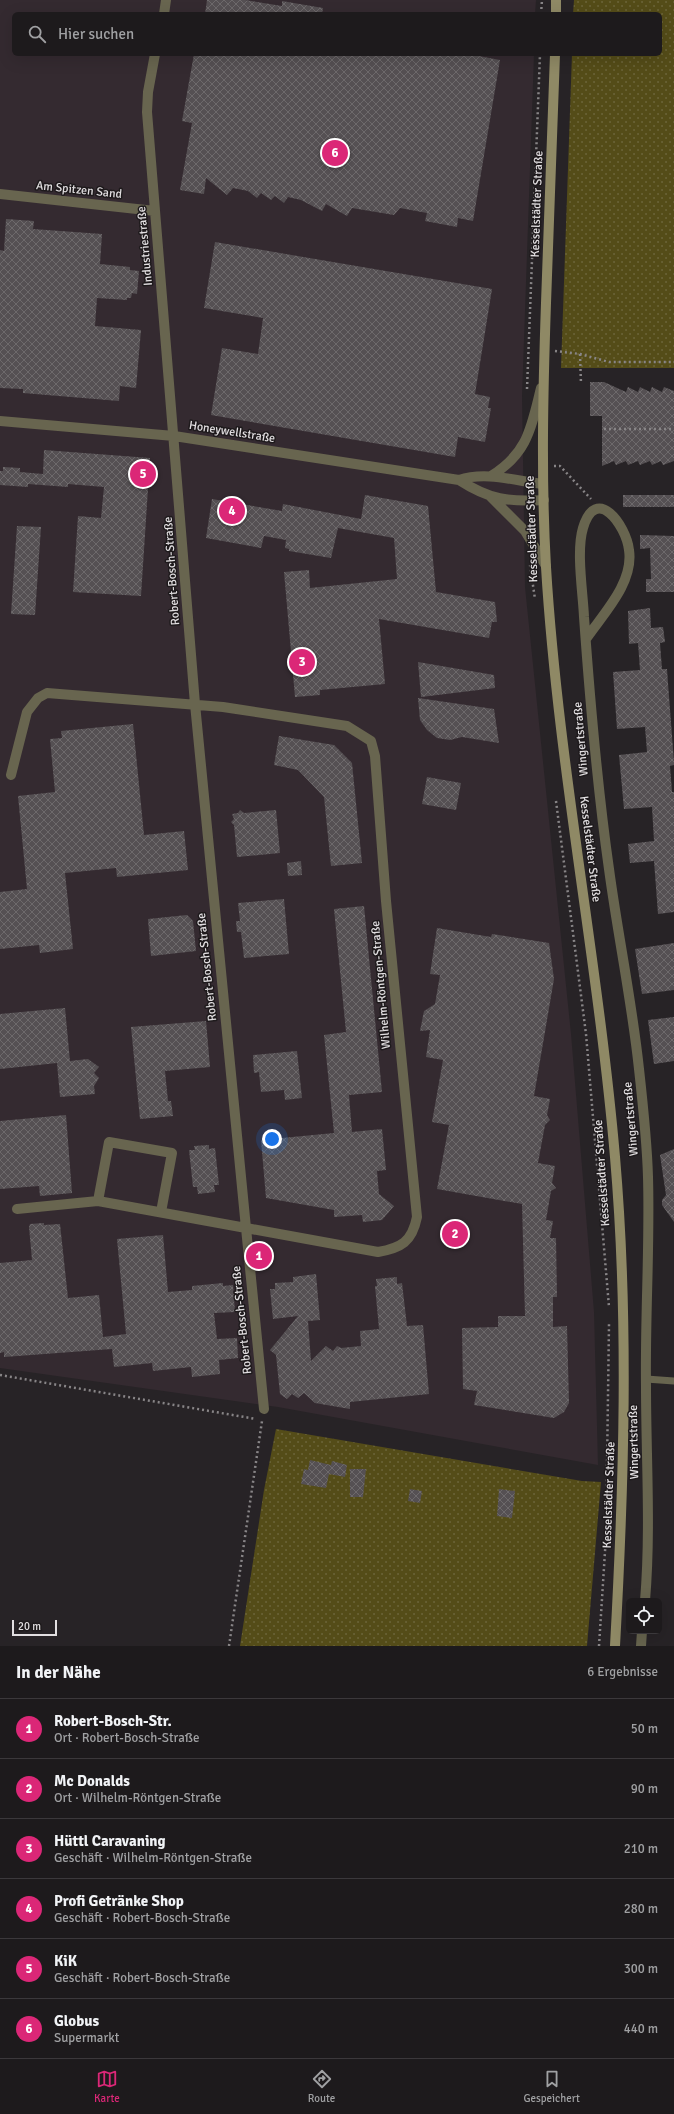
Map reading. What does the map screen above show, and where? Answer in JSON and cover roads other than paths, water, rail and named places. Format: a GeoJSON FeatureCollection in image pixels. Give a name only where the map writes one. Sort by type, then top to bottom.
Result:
{"type":"FeatureCollection","features":[{"type":"Feature","properties":{"kind":"main road"},"geometry":{"type":"LineString","coordinates":[[556,0],[556,12]]}},
{"type":"Feature","properties":{"kind":"main road","name":"Kesselstädter Straße"},"geometry":{"type":"LineString","coordinates":[[555,56],[543,382],[543,484],[546,566],[558,700],[601,1037],[616,1180],[623,1309],[624,1382],[623,1475],[615,1646]]}},
{"type":"Feature","properties":{"kind":"street"},"geometry":{"type":"LineString","coordinates":[[164,12],[166,0]]}},
{"type":"Feature","properties":{"kind":"street","name":"Industriestraße"},"geometry":{"type":"LineString","coordinates":[[155,56],[147,102],[174,436]]}},
{"type":"Feature","properties":{"kind":"street","name":"Am Spitzen Sand"},"geometry":{"type":"LineString","coordinates":[[0,194],[155,211]]}},
{"type":"Feature","properties":{"kind":"street"},"geometry":{"type":"LineString","coordinates":[[491,476],[504,469],[518,455],[531,428],[543,382]]}},
{"type":"Feature","properties":{"kind":"street","name":"Honeywellstraße"},"geometry":{"type":"LineString","coordinates":[[0,421],[174,436],[459,480],[490,497],[525,531],[546,566]]}},
{"type":"Feature","properties":{"kind":"street","name":"Robert-Bosch-Straße"},"geometry":{"type":"LineString","coordinates":[[174,436],[195,704],[263,1415]]}},
{"type":"Feature","properties":{"kind":"street","name":"Honeywellstraße"},"geometry":{"type":"LineString","coordinates":[[459,480],[470,476],[491,476],[543,484]]}},
{"type":"Feature","properties":{"kind":"street","name":"Honeywellstraße"},"geometry":{"type":"LineString","coordinates":[[490,497],[523,501],[544,500]]}},
{"type":"Feature","properties":{"kind":"street","name":"Wingertstraße"},"geometry":{"type":"LineString","coordinates":[[586,639],[620,589],[626,578],[629,563],[628,543],[622,527],[607,510],[600,508],[594,510],[588,516],[583,525],[581,538],[586,639],[596,767],[609,867],[639,1067],[648,1175],[646,1380],[648,1538],[644,1598]]}},
{"type":"Feature","properties":{"kind":"street"},"geometry":{"type":"LineString","coordinates":[[11,775],[27,712],[38,698],[47,693],[195,704]]}},
{"type":"Feature","properties":{"kind":"street","name":"Wilhelm-Röntgen-Straße"},"geometry":{"type":"LineString","coordinates":[[195,704],[224,706],[347,726],[371,741],[375,756],[387,908],[415,1190],[417,1218],[414,1232],[404,1243],[394,1249],[378,1252],[246,1228]]}},
{"type":"Feature","properties":{"kind":"street"},"geometry":{"type":"LineString","coordinates":[[98,1201],[109,1142],[172,1154],[161,1212]]}},
{"type":"Feature","properties":{"kind":"street"},"geometry":{"type":"LineString","coordinates":[[17,1209],[98,1201],[246,1228]]}},
{"type":"Feature","properties":{"kind":"street"},"geometry":{"type":"LineString","coordinates":[[641,1646],[642,1634]]}},
{"type":"Feature","properties":{"kind":"lane"},"geometry":{"type":"LineString","coordinates":[[646,1380],[674,1381]]}},
{"type":"Feature","properties":{"kind":"place","name":"Globus"},"geometry":{"type":"Point","coordinates":[335,153]}},
{"type":"Feature","properties":{"kind":"place","name":"KiK"},"geometry":{"type":"Point","coordinates":[143,474]}},
{"type":"Feature","properties":{"kind":"place","name":"Profi Getränke Shop"},"geometry":{"type":"Point","coordinates":[232,511]}},
{"type":"Feature","properties":{"kind":"place","name":"Hüttl Caravaning"},"geometry":{"type":"Point","coordinates":[302,662]}},
{"type":"Feature","properties":{"kind":"place","name":"Mc Donalds"},"geometry":{"type":"Point","coordinates":[455,1234]}},
{"type":"Feature","properties":{"kind":"place","name":"Robert-Bosch-Str."},"geometry":{"type":"Point","coordinates":[259,1256]}}]}
